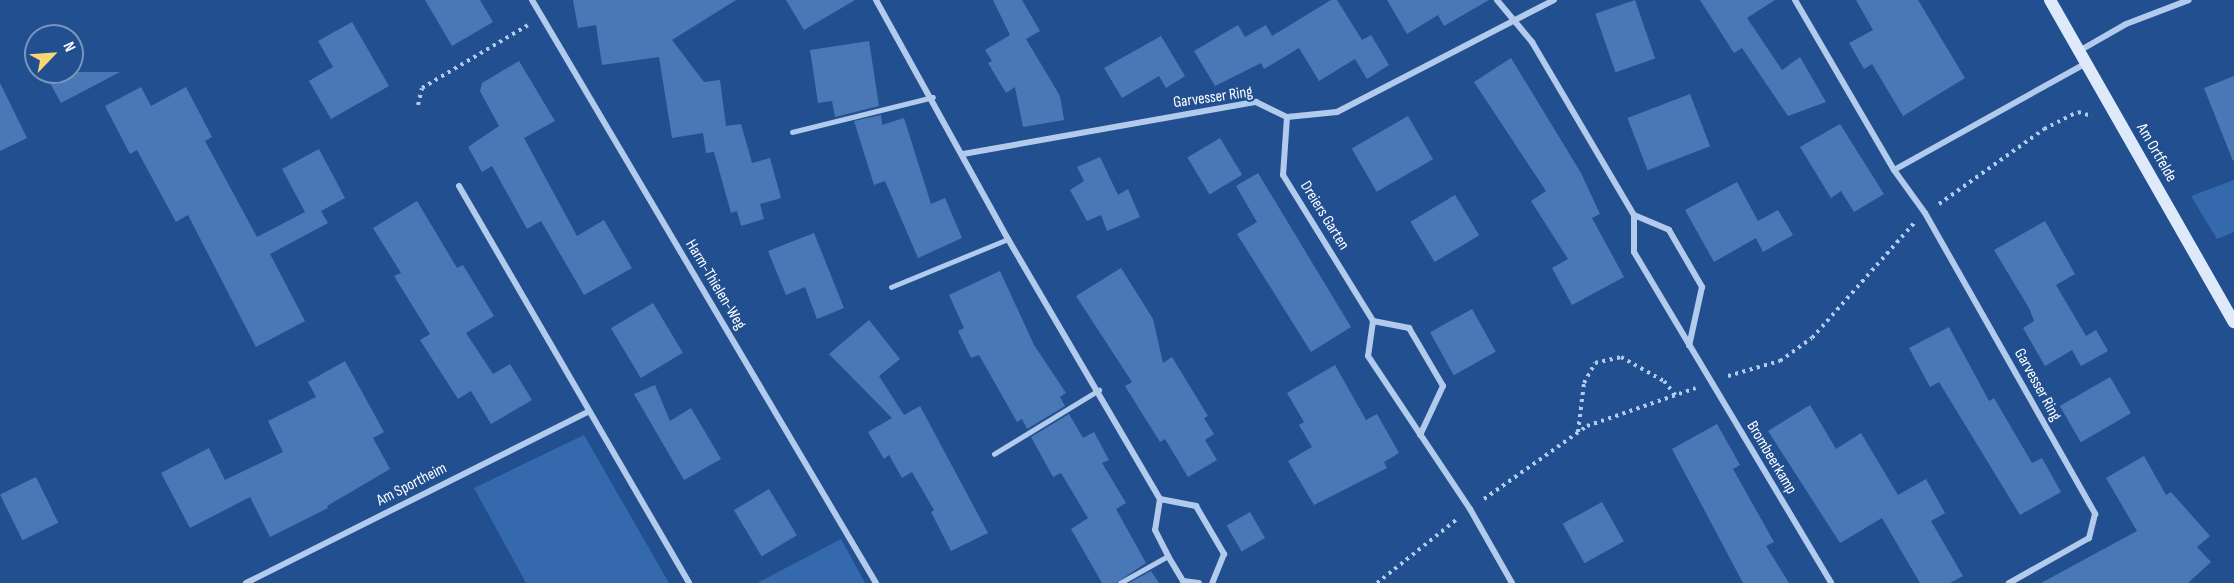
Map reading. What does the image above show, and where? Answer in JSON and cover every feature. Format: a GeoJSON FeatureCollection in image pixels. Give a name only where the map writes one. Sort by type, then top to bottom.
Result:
{"type":"FeatureCollection","features":[{"type":"Feature","properties":{"kind":"street","name":"Harm-Thielen-Weg"},"geometry":{"type":"LineString","coordinates":[[532,0],[876,583]]}},
{"type":"Feature","properties":{"kind":"street"},"geometry":{"type":"LineString","coordinates":[[876,0],[933,97],[1008,239],[1099,390],[1160,499],[1155,530],[1168,556],[1183,581],[1199,583]]}},
{"type":"Feature","properties":{"kind":"street"},"geometry":{"type":"LineString","coordinates":[[1497,0],[1516,19],[1634,214],[1669,230],[1702,287],[1689,347]]}},
{"type":"Feature","properties":{"kind":"street"},"geometry":{"type":"LineString","coordinates":[[1287,117],[1337,112],[1554,0]]}},
{"type":"Feature","properties":{"kind":"street","name":"Garvesser Ring"},"geometry":{"type":"LineString","coordinates":[[1795,0],[1894,170],[1925,213],[2095,513],[2089,538],[2008,583]]}},
{"type":"Feature","properties":{"kind":"street","name":"Am Ortfelde"},"geometry":{"type":"LineString","coordinates":[[2050,0],[2234,322]]}},
{"type":"Feature","properties":{"kind":"street"},"geometry":{"type":"LineString","coordinates":[[2079,51],[2126,24],[2189,0]]}},
{"type":"Feature","properties":{"kind":"street"},"geometry":{"type":"LineString","coordinates":[[1894,170],[2086,63]]}},
{"type":"Feature","properties":{"kind":"street","name":"Garvesser Ring"},"geometry":{"type":"LineString","coordinates":[[963,154],[1256,102],[1287,117]]}},
{"type":"Feature","properties":{"kind":"street","name":"Dreiers Garten"},"geometry":{"type":"LineString","coordinates":[[1287,117],[1283,175],[1373,321]]}},
{"type":"Feature","properties":{"kind":"street"},"geometry":{"type":"LineString","coordinates":[[459,186],[689,583]]}},
{"type":"Feature","properties":{"kind":"street","name":"Brombeerkamp"},"geometry":{"type":"LineString","coordinates":[[1634,214],[1634,252],[1709,382],[1831,583]]}},
{"type":"Feature","properties":{"kind":"street"},"geometry":{"type":"LineString","coordinates":[[1420,435],[1443,386],[1409,328],[1373,321],[1368,356],[1420,435],[1470,509],[1512,583]]}},
{"type":"Feature","properties":{"kind":"street","name":"Am Sportheim"},"geometry":{"type":"LineString","coordinates":[[246,583],[589,411]]}},
{"type":"Feature","properties":{"kind":"street"},"geometry":{"type":"LineString","coordinates":[[1160,499],[1196,506],[1224,554],[1212,583]]}},
{"type":"Feature","properties":{"kind":"lane"},"geometry":{"type":"LineString","coordinates":[[792,132],[933,97]]}},
{"type":"Feature","properties":{"kind":"lane"},"geometry":{"type":"LineString","coordinates":[[891,287],[1008,239]]}},
{"type":"Feature","properties":{"kind":"lane"},"geometry":{"type":"LineString","coordinates":[[994,454],[1099,390]]}},
{"type":"Feature","properties":{"kind":"lane"},"geometry":{"type":"LineString","coordinates":[[1120,583],[1168,556]]}},
{"type":"Feature","properties":{"kind":"path"},"geometry":{"type":"LineString","coordinates":[[418,105],[422,88],[542,17]]}},
{"type":"Feature","properties":{"kind":"path"},"geometry":{"type":"LineString","coordinates":[[1377,583],[1470,509],[1578,432],[1677,397],[1709,382],[1780,361],[1812,338],[1842,308],[1873,265],[1925,213],[2044,129],[2079,112],[2097,117],[2110,108]]}},
{"type":"Feature","properties":{"kind":"path"},"geometry":{"type":"LineString","coordinates":[[1578,432],[1584,383],[1595,363],[1622,357],[1664,381],[1677,397]]}},
{"type":"Feature","properties":{"kind":"shaded area"},"geometry":{"type":"Polygon","coordinates":[[[2234,180],[2234,232],[2217,239],[2191,196],[2234,180]]]}},
{"type":"Feature","properties":{"kind":"shaded area"},"geometry":{"type":"Polygon","coordinates":[[[584,435],[669,583],[526,583],[474,488],[584,435]]]}},
{"type":"Feature","properties":{"kind":"shaded area"},"geometry":{"type":"Polygon","coordinates":[[[841,539],[865,583],[757,583],[841,539]]]}},
{"type":"Feature","properties":{"kind":"building"},"geometry":{"type":"Polygon","coordinates":[[[425,0],[480,0],[493,22],[452,46],[425,0]]]}},
{"type":"Feature","properties":{"kind":"building"},"geometry":{"type":"Polygon","coordinates":[[[573,0],[736,0],[672,40],[704,82],[720,80],[726,126],[741,124],[752,163],[770,158],[781,198],[760,204],[764,219],[741,226],[737,211],[731,213],[714,152],[706,153],[703,133],[672,138],[659,57],[602,65],[596,25],[578,28],[573,0]]]}},
{"type":"Feature","properties":{"kind":"building"},"geometry":{"type":"Polygon","coordinates":[[[786,0],[855,0],[804,30],[786,0]]]}},
{"type":"Feature","properties":{"kind":"building"},"geometry":{"type":"Polygon","coordinates":[[[993,0],[1022,0],[1040,31],[1026,39],[1060,96],[1064,120],[1023,127],[1015,87],[1006,93],[988,63],[992,61],[985,50],[1010,35],[993,0]]]}},
{"type":"Feature","properties":{"kind":"building"},"geometry":{"type":"Polygon","coordinates":[[[1331,0],[1337,0],[1362,40],[1371,35],[1389,65],[1367,79],[1355,59],[1319,81],[1299,48],[1264,69],[1261,63],[1215,86],[1194,51],[1238,25],[1245,37],[1266,25],[1272,36],[1331,0]]]}},
{"type":"Feature","properties":{"kind":"building"},"geometry":{"type":"Polygon","coordinates":[[[1387,0],[1489,0],[1444,26],[1438,15],[1407,34],[1387,0]]]}},
{"type":"Feature","properties":{"kind":"building"},"geometry":{"type":"Polygon","coordinates":[[[1635,0],[1655,59],[1615,72],[1595,14],[1635,0]]]}},
{"type":"Feature","properties":{"kind":"building"},"geometry":{"type":"Polygon","coordinates":[[[1700,0],[1775,0],[1747,18],[1782,70],[1800,57],[1826,102],[1788,116],[1742,48],[1734,53],[1700,0]]]}},
{"type":"Feature","properties":{"kind":"building"},"geometry":{"type":"Polygon","coordinates":[[[1856,0],[1918,0],[1965,78],[1903,116],[1872,64],[1864,69],[1849,43],[1873,30],[1856,0]]]}},
{"type":"Feature","properties":{"kind":"building"},"geometry":{"type":"Polygon","coordinates":[[[352,22],[389,86],[331,119],[309,81],[333,67],[318,41],[352,22]]]}},
{"type":"Feature","properties":{"kind":"building"},"geometry":{"type":"Polygon","coordinates":[[[1161,36],[1185,76],[1166,88],[1159,76],[1122,98],[1104,68],[1161,36]]]}},
{"type":"Feature","properties":{"kind":"building"},"geometry":{"type":"Polygon","coordinates":[[[869,41],[879,106],[835,117],[832,101],[818,103],[810,50],[869,41]]]}},
{"type":"Feature","properties":{"kind":"building"},"geometry":{"type":"Polygon","coordinates":[[[1511,58],[1581,173],[1600,214],[1592,218],[1624,277],[1572,305],[1552,268],[1568,259],[1531,201],[1546,191],[1474,82],[1511,58]]]}},
{"type":"Feature","properties":{"kind":"building"},"geometry":{"type":"Polygon","coordinates":[[[519,61],[555,121],[524,138],[577,236],[604,220],[632,268],[584,295],[541,221],[527,229],[492,166],[482,172],[468,147],[499,126],[480,91],[482,83],[519,61]]]}},
{"type":"Feature","properties":{"kind":"building"},"geometry":{"type":"Polygon","coordinates":[[[84,72],[120,72],[61,103],[51,84],[84,84],[84,72]]]}},
{"type":"Feature","properties":{"kind":"building"},"geometry":{"type":"Polygon","coordinates":[[[2234,76],[2234,160],[2233,161],[2204,88],[2234,76]]]}},
{"type":"Feature","properties":{"kind":"building"},"geometry":{"type":"Polygon","coordinates":[[[0,83],[27,138],[0,151],[0,83]]]}},
{"type":"Feature","properties":{"kind":"building"},"geometry":{"type":"Polygon","coordinates":[[[141,87],[151,106],[186,87],[212,137],[205,141],[257,237],[305,212],[282,169],[319,149],[345,198],[321,211],[328,223],[270,254],[305,321],[256,347],[188,215],[176,222],[137,150],[130,154],[105,106],[141,87]]]}},
{"type":"Feature","properties":{"kind":"building"},"geometry":{"type":"Polygon","coordinates":[[[1690,94],[1710,146],[1648,170],[1627,118],[1690,94]]]}},
{"type":"Feature","properties":{"kind":"building"},"geometry":{"type":"Polygon","coordinates":[[[881,115],[882,125],[904,118],[931,204],[945,198],[962,238],[918,258],[885,181],[874,185],[854,121],[881,115]]]}},
{"type":"Feature","properties":{"kind":"building"},"geometry":{"type":"Polygon","coordinates":[[[1408,116],[1433,159],[1377,192],[1352,148],[1408,116]]]}},
{"type":"Feature","properties":{"kind":"building"},"geometry":{"type":"Polygon","coordinates":[[[1840,124],[1884,194],[1854,212],[1841,191],[1831,198],[1800,147],[1840,124]]]}},
{"type":"Feature","properties":{"kind":"building"},"geometry":{"type":"Polygon","coordinates":[[[1220,138],[1242,175],[1210,194],[1187,158],[1220,138]]]}},
{"type":"Feature","properties":{"kind":"building"},"geometry":{"type":"Polygon","coordinates":[[[1100,157],[1118,195],[1128,189],[1140,217],[1107,231],[1101,215],[1087,221],[1070,190],[1084,181],[1077,167],[1100,157]]]}},
{"type":"Feature","properties":{"kind":"building"},"geometry":{"type":"Polygon","coordinates":[[[1258,173],[1351,327],[1311,352],[1237,234],[1257,222],[1236,186],[1258,173]]]}},
{"type":"Feature","properties":{"kind":"building"},"geometry":{"type":"Polygon","coordinates":[[[1737,182],[1758,221],[1778,210],[1793,235],[1763,252],[1756,238],[1714,262],[1685,210],[1737,182]]]}},
{"type":"Feature","properties":{"kind":"building"},"geometry":{"type":"Polygon","coordinates":[[[1455,195],[1479,235],[1435,262],[1410,222],[1455,195]]]}},
{"type":"Feature","properties":{"kind":"building"},"geometry":{"type":"Polygon","coordinates":[[[417,201],[457,268],[463,265],[494,316],[466,333],[493,374],[510,364],[532,400],[491,424],[471,391],[458,399],[420,340],[430,334],[394,276],[401,273],[373,228],[417,201]]]}},
{"type":"Feature","properties":{"kind":"building"},"geometry":{"type":"Polygon","coordinates":[[[2045,221],[2075,274],[2056,285],[2086,336],[2096,330],[2108,351],[2081,366],[2072,350],[2045,366],[2023,328],[2034,321],[2029,308],[1994,250],[2045,221]]]}},
{"type":"Feature","properties":{"kind":"building"},"geometry":{"type":"Polygon","coordinates":[[[814,233],[844,308],[817,319],[805,287],[786,295],[768,251],[814,233]]]}},
{"type":"Feature","properties":{"kind":"building"},"geometry":{"type":"Polygon","coordinates":[[[1121,268],[1153,319],[1163,363],[1172,357],[1208,416],[1204,418],[1214,434],[1205,440],[1217,460],[1188,477],[1165,439],[1160,442],[1125,386],[1132,382],[1076,296],[1121,268]]]}},
{"type":"Feature","properties":{"kind":"building"},"geometry":{"type":"Polygon","coordinates":[[[1000,271],[1034,345],[1066,393],[1060,397],[1065,406],[1027,429],[1022,419],[1017,422],[979,355],[971,358],[958,331],[964,328],[949,295],[1000,271]]]}},
{"type":"Feature","properties":{"kind":"building"},"geometry":{"type":"Polygon","coordinates":[[[653,303],[683,353],[641,378],[611,328],[653,303]]]}},
{"type":"Feature","properties":{"kind":"building"},"geometry":{"type":"Polygon","coordinates":[[[1472,309],[1496,352],[1454,375],[1430,332],[1472,309]]]}},
{"type":"Feature","properties":{"kind":"building"},"geometry":{"type":"Polygon","coordinates":[[[869,320],[900,359],[879,376],[904,415],[920,406],[988,533],[951,551],[931,512],[934,510],[912,472],[902,478],[889,455],[884,459],[868,432],[892,418],[829,354],[869,320]]]}},
{"type":"Feature","properties":{"kind":"building"},"geometry":{"type":"Polygon","coordinates":[[[1949,327],[1989,401],[1994,398],[2032,463],[2042,458],[2061,492],[2020,515],[1939,382],[1930,387],[1909,348],[1949,327]]]}},
{"type":"Feature","properties":{"kind":"building"},"geometry":{"type":"Polygon","coordinates":[[[345,361],[384,432],[373,438],[390,469],[327,506],[328,508],[270,537],[250,497],[190,528],[161,473],[209,448],[225,480],[283,452],[268,421],[316,397],[308,382],[345,361]]]}},
{"type":"Feature","properties":{"kind":"building"},"geometry":{"type":"Polygon","coordinates":[[[1335,365],[1366,420],[1377,414],[1399,453],[1384,462],[1387,468],[1314,505],[1288,461],[1312,447],[1299,425],[1304,422],[1287,393],[1335,365]]]}},
{"type":"Feature","properties":{"kind":"building"},"geometry":{"type":"Polygon","coordinates":[[[2110,377],[2131,413],[2081,442],[2060,406],[2110,377]]]}},
{"type":"Feature","properties":{"kind":"building"},"geometry":{"type":"Polygon","coordinates":[[[655,385],[670,421],[691,408],[721,459],[684,480],[634,394],[655,385]]]}},
{"type":"Feature","properties":{"kind":"building"},"geometry":{"type":"Polygon","coordinates":[[[1810,405],[1836,449],[1861,433],[1898,495],[1926,479],[1945,513],[1931,521],[1963,576],[1950,583],[1920,583],[1882,518],[1840,543],[1768,431],[1810,405]]]}},
{"type":"Feature","properties":{"kind":"building"},"geometry":{"type":"Polygon","coordinates":[[[1069,414],[1083,438],[1094,432],[1109,460],[1102,463],[1126,503],[1116,509],[1146,563],[1116,583],[1102,583],[1071,529],[1088,518],[1061,473],[1053,477],[1031,437],[1069,414]]]}},
{"type":"Feature","properties":{"kind":"building"},"geometry":{"type":"Polygon","coordinates":[[[1717,424],[1740,465],[1733,469],[1774,542],[1766,546],[1789,583],[1743,583],[1672,449],[1717,424]]]}},
{"type":"Feature","properties":{"kind":"building"},"geometry":{"type":"Polygon","coordinates":[[[2144,456],[2166,495],[2171,492],[2210,536],[2197,547],[2211,562],[2188,583],[2041,583],[2137,531],[2106,478],[2144,456]]]}},
{"type":"Feature","properties":{"kind":"building"},"geometry":{"type":"Polygon","coordinates":[[[36,477],[58,523],[22,540],[0,495],[36,477]]]}},
{"type":"Feature","properties":{"kind":"building"},"geometry":{"type":"Polygon","coordinates":[[[769,489],[797,535],[762,556],[734,510],[769,489]]]}},
{"type":"Feature","properties":{"kind":"building"},"geometry":{"type":"Polygon","coordinates":[[[1602,502],[1624,541],[1584,563],[1563,524],[1602,502]]]}},
{"type":"Feature","properties":{"kind":"building"},"geometry":{"type":"Polygon","coordinates":[[[1250,512],[1265,538],[1242,551],[1227,526],[1250,512]]]}},
{"type":"Feature","properties":{"kind":"building"},"geometry":{"type":"Polygon","coordinates":[[[1151,571],[1159,583],[1129,583],[1151,571]]]}}]}
